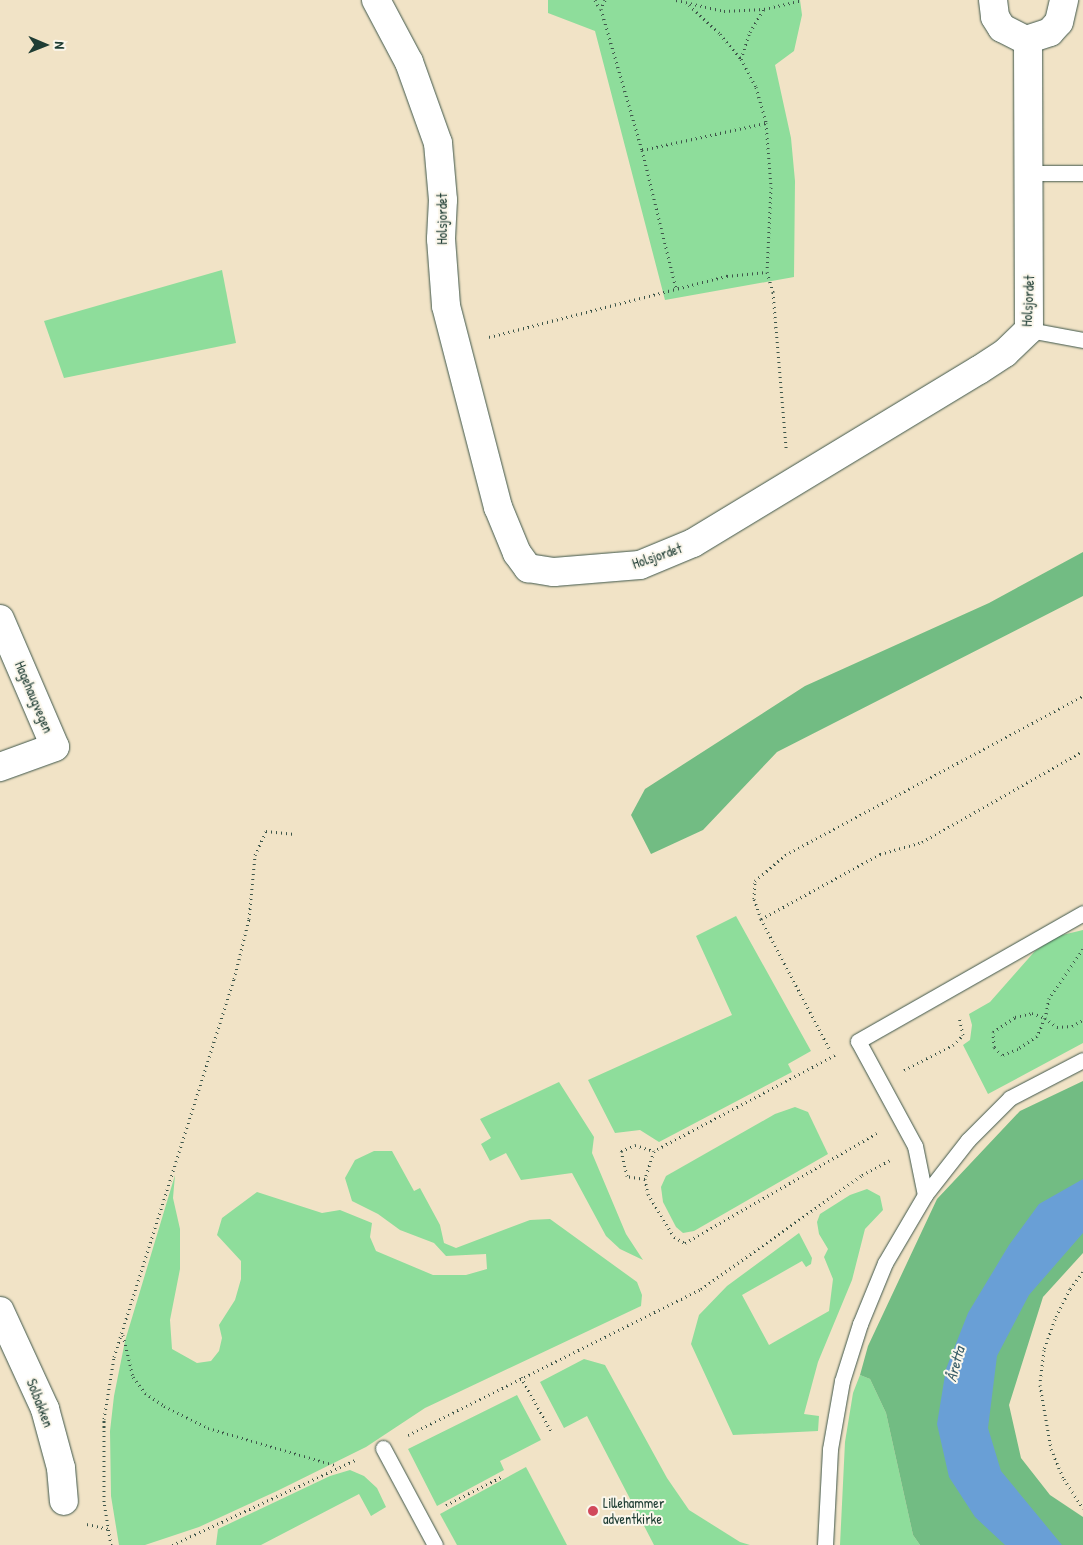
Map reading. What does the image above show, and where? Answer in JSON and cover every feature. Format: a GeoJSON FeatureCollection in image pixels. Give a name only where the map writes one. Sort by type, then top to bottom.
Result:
{"type":"FeatureCollection","features":[{"type":"Feature","properties":{"kind":"street","name":"Holsjordet"},"geometry":{"type":"LineString","coordinates":[[376,0],[409,62],[438,143],[443,200],[441,239],[446,306],[498,507],[517,553],[528,568],[554,572],[640,564],[693,543],[979,370],[1004,353],[1029,330],[1030,172],[1028,39]]}},
{"type":"Feature","properties":{"kind":"street"},"geometry":{"type":"LineString","coordinates":[[993,0],[995,17],[1002,28],[1013,36],[1028,39],[1050,32],[1059,22],[1070,2]]}},
{"type":"Feature","properties":{"kind":"street","name":"Hagehaugvegen"},"geometry":{"type":"LineString","coordinates":[[0,619],[55,748],[0,767]]}},
{"type":"Feature","properties":{"kind":"street","name":"Solbakken"},"geometry":{"type":"LineString","coordinates":[[0,1311],[44,1409],[61,1468],[64,1500]]}},
{"type":"Feature","properties":{"kind":"lane"},"geometry":{"type":"LineString","coordinates":[[1030,172],[1083,174]]}},
{"type":"Feature","properties":{"kind":"lane"},"geometry":{"type":"LineString","coordinates":[[1029,330],[1083,340]]}},
{"type":"Feature","properties":{"kind":"lane"},"geometry":{"type":"LineString","coordinates":[[924,1195],[915,1146],[858,1041],[1083,913]]}},
{"type":"Feature","properties":{"kind":"lane"},"geometry":{"type":"LineString","coordinates":[[825,1545],[830,1449],[842,1381],[860,1324],[885,1262],[924,1195],[968,1140],[1010,1098],[1083,1060]]}},
{"type":"Feature","properties":{"kind":"lane"},"geometry":{"type":"LineString","coordinates":[[383,1448],[435,1545]]}},
{"type":"Feature","properties":{"kind":"path"},"geometry":{"type":"LineString","coordinates":[[595,0],[600,9],[642,150],[676,288]]}},
{"type":"Feature","properties":{"kind":"path"},"geometry":{"type":"LineString","coordinates":[[600,9],[605,0]]}},
{"type":"Feature","properties":{"kind":"path"},"geometry":{"type":"LineString","coordinates":[[676,0],[689,5],[724,11],[764,9],[802,0]]}},
{"type":"Feature","properties":{"kind":"path"},"geometry":{"type":"LineString","coordinates":[[689,5],[720,34],[741,59],[756,87],[766,123],[771,188],[767,272],[773,292],[788,486]]}},
{"type":"Feature","properties":{"kind":"path"},"geometry":{"type":"LineString","coordinates":[[741,59],[750,32],[764,9]]}},
{"type":"Feature","properties":{"kind":"path"},"geometry":{"type":"LineString","coordinates":[[642,150],[766,123]]}},
{"type":"Feature","properties":{"kind":"path"},"geometry":{"type":"LineString","coordinates":[[456,344],[554,322],[676,288],[727,276],[767,272]]}},
{"type":"Feature","properties":{"kind":"path"},"geometry":{"type":"LineString","coordinates":[[833,1056],[761,919],[754,899],[755,880],[785,855],[1083,696]]}},
{"type":"Feature","properties":{"kind":"path"},"geometry":{"type":"LineString","coordinates":[[761,919],[880,854],[922,842],[1083,751]]}},
{"type":"Feature","properties":{"kind":"path"},"geometry":{"type":"LineString","coordinates":[[111,1545],[104,1502],[104,1419],[114,1357],[234,978],[249,919],[255,855],[266,831],[295,834]]}},
{"type":"Feature","properties":{"kind":"path"},"geometry":{"type":"LineString","coordinates":[[1083,949],[1049,998],[1045,1018],[1037,1036],[1018,1050],[1002,1055],[994,1046],[993,1032],[1015,1016],[1032,1013],[1045,1018],[1057,1027],[1072,1026],[1083,1020]]}},
{"type":"Feature","properties":{"kind":"path"},"geometry":{"type":"LineString","coordinates":[[881,1081],[953,1045],[963,1035],[962,1021],[944,992]]}},
{"type":"Feature","properties":{"kind":"path"},"geometry":{"type":"LineString","coordinates":[[858,1041],[654,1152],[645,1179],[648,1194],[674,1237],[685,1243],[901,1119]]}},
{"type":"Feature","properties":{"kind":"path"},"geometry":{"type":"LineString","coordinates":[[645,1179],[627,1176],[621,1151],[635,1145],[654,1152]]}},
{"type":"Feature","properties":{"kind":"path"},"geometry":{"type":"LineString","coordinates":[[172,1545],[338,1466],[383,1448],[521,1376],[701,1289],[862,1175],[915,1146]]}},
{"type":"Feature","properties":{"kind":"path"},"geometry":{"type":"LineString","coordinates":[[1083,1272],[1070,1289],[1055,1319],[1044,1350],[1040,1385],[1051,1449],[1064,1479],[1083,1508]]}},
{"type":"Feature","properties":{"kind":"path"},"geometry":{"type":"LineString","coordinates":[[122,1333],[133,1377],[145,1393],[164,1406],[208,1428],[338,1466]]}},
{"type":"Feature","properties":{"kind":"path"},"geometry":{"type":"LineString","coordinates":[[521,1376],[552,1433]]}},
{"type":"Feature","properties":{"kind":"path"},"geometry":{"type":"LineString","coordinates":[[421,1518],[501,1477]]}},
{"type":"Feature","properties":{"kind":"green space"},"geometry":{"type":"Polygon","coordinates":[[[548,0],[800,0],[802,15],[794,51],[775,65],[791,138],[795,181],[794,277],[665,300],[595,31],[548,13],[548,0]]]}},
{"type":"Feature","properties":{"kind":"green space"},"geometry":{"type":"Polygon","coordinates":[[[222,270],[236,343],[64,378],[44,321],[222,270]]]}},
{"type":"Feature","properties":{"kind":"green space"},"geometry":{"type":"Polygon","coordinates":[[[1083,552],[1083,596],[777,752],[703,830],[651,854],[631,815],[645,789],[805,686],[989,603],[1083,552]]]}},
{"type":"Feature","properties":{"kind":"green space"},"geometry":{"type":"Polygon","coordinates":[[[736,916],[811,1051],[788,1064],[792,1072],[659,1142],[640,1130],[615,1133],[588,1080],[732,1015],[696,936],[736,916]]]}},
{"type":"Feature","properties":{"kind":"green space"},"geometry":{"type":"Polygon","coordinates":[[[1083,930],[1083,1043],[988,1094],[963,1045],[970,1040],[972,1025],[969,1014],[990,1002],[1035,951],[1058,936],[1083,930]]]}},
{"type":"Feature","properties":{"kind":"green space"},"geometry":{"type":"Polygon","coordinates":[[[1083,1081],[1083,1253],[1043,1297],[1009,1405],[1021,1458],[1050,1495],[1083,1517],[1083,1545],[920,1545],[913,1535],[886,1413],[870,1379],[860,1375],[868,1346],[937,1199],[1020,1111],[1083,1081]]]}},
{"type":"Feature","properties":{"kind":"green space"},"geometry":{"type":"Polygon","coordinates":[[[559,1082],[594,1137],[592,1153],[626,1234],[643,1260],[620,1249],[606,1236],[572,1173],[521,1180],[506,1153],[490,1161],[481,1144],[491,1138],[480,1119],[559,1082]]]}},
{"type":"Feature","properties":{"kind":"green space"},"geometry":{"type":"Polygon","coordinates":[[[795,1107],[808,1112],[828,1154],[694,1231],[683,1233],[676,1227],[663,1202],[661,1187],[666,1176],[775,1114],[795,1107]]]}},
{"type":"Feature","properties":{"kind":"green space"},"geometry":{"type":"Polygon","coordinates":[[[374,1151],[392,1151],[414,1191],[420,1188],[440,1225],[444,1243],[456,1248],[530,1220],[550,1219],[637,1282],[642,1295],[641,1306],[425,1408],[366,1447],[199,1527],[145,1545],[119,1545],[111,1496],[110,1431],[114,1396],[125,1341],[175,1175],[173,1198],[180,1229],[180,1269],[170,1320],[172,1349],[197,1363],[211,1361],[219,1351],[222,1338],[219,1325],[235,1300],[241,1279],[241,1261],[217,1235],[222,1218],[257,1192],[322,1213],[340,1210],[372,1223],[370,1237],[376,1251],[433,1275],[466,1275],[487,1269],[486,1254],[446,1256],[434,1243],[400,1230],[378,1214],[352,1201],[345,1178],[355,1160],[374,1151]]]}},
{"type":"Feature","properties":{"kind":"green space"},"geometry":{"type":"Polygon","coordinates":[[[867,1189],[880,1196],[883,1210],[865,1229],[852,1280],[818,1362],[804,1414],[819,1416],[818,1431],[733,1435],[691,1344],[699,1315],[727,1286],[799,1233],[812,1258],[811,1264],[806,1267],[802,1261],[742,1295],[769,1345],[829,1311],[833,1279],[824,1257],[828,1249],[819,1234],[817,1222],[820,1214],[850,1195],[867,1189]]]}},
{"type":"Feature","properties":{"kind":"green space"},"geometry":{"type":"Polygon","coordinates":[[[584,1359],[605,1365],[667,1478],[689,1510],[740,1542],[750,1545],[654,1545],[587,1416],[564,1428],[540,1382],[584,1359]]]}},
{"type":"Feature","properties":{"kind":"green space"},"geometry":{"type":"Polygon","coordinates":[[[860,1375],[870,1379],[886,1413],[913,1535],[920,1545],[840,1545],[845,1442],[853,1393],[860,1375]]]}},
{"type":"Feature","properties":{"kind":"green space"},"geometry":{"type":"Polygon","coordinates":[[[517,1395],[541,1440],[500,1461],[504,1470],[437,1506],[408,1449],[517,1395]]]}},
{"type":"Feature","properties":{"kind":"green space"},"geometry":{"type":"Polygon","coordinates":[[[526,1467],[567,1545],[457,1545],[440,1514],[526,1467]]]}},
{"type":"Feature","properties":{"kind":"green space"},"geometry":{"type":"Polygon","coordinates":[[[350,1470],[364,1476],[377,1488],[386,1507],[371,1516],[359,1494],[261,1545],[216,1545],[218,1529],[330,1476],[350,1470]]]}},
{"type":"Feature","properties":{"kind":"water","name":"Åretta"},"geometry":{"type":"Polygon","coordinates":[[[1083,1179],[1083,1233],[1029,1295],[997,1356],[988,1428],[1001,1471],[1062,1545],[1005,1545],[975,1517],[949,1477],[937,1424],[946,1369],[968,1313],[1009,1245],[1039,1204],[1083,1179]]]}},
{"type":"Feature","properties":{"kind":"place","name":"Lillehammer adventkirke"},"geometry":{"type":"Point","coordinates":[593,1511]}}]}
